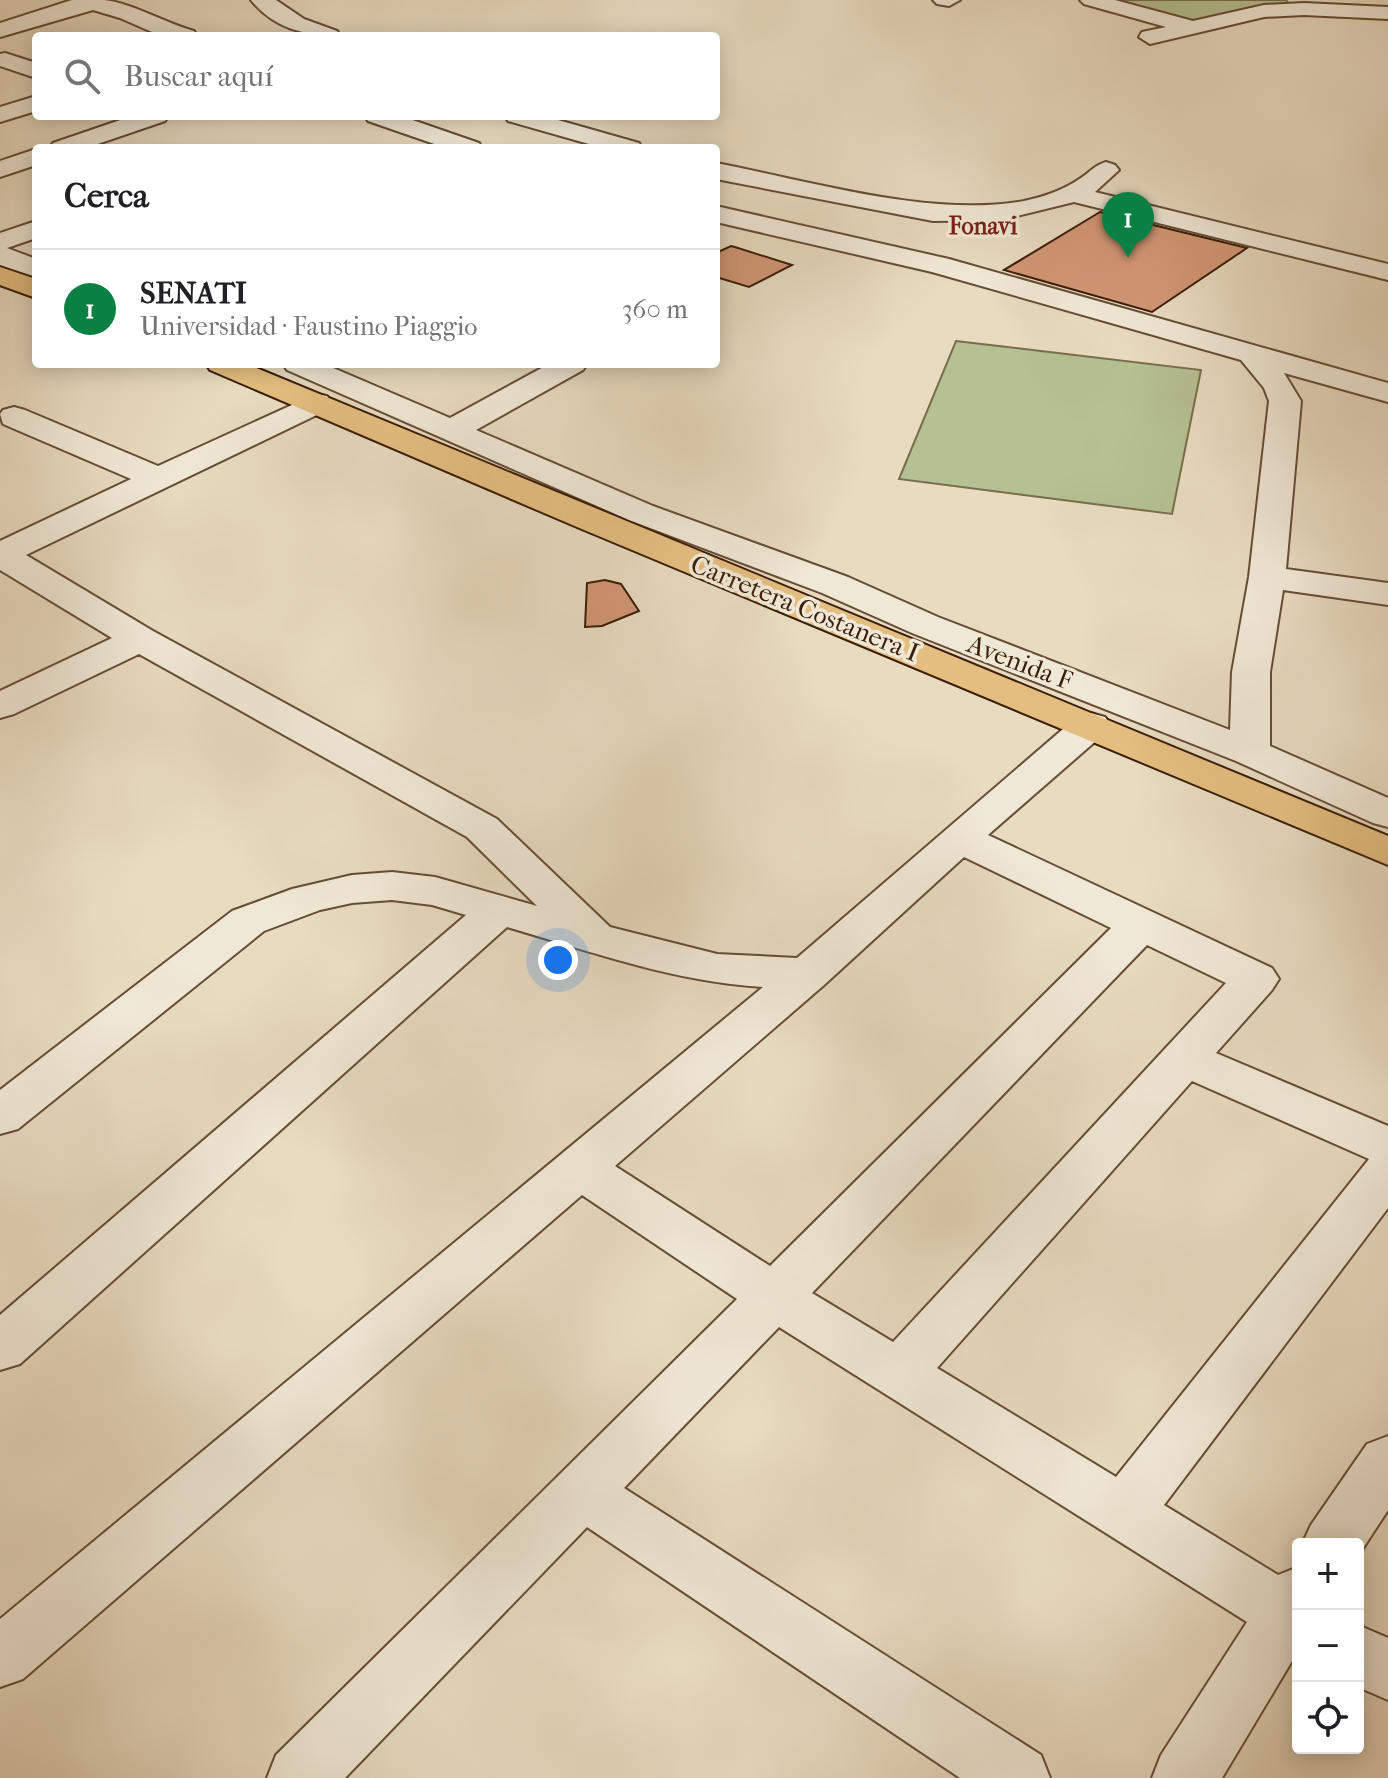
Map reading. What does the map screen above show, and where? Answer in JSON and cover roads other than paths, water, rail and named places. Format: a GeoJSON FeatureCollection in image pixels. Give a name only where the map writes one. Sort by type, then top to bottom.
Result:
{"type":"FeatureCollection","features":[{"type":"Feature","properties":{"kind":"main road"},"geometry":{"type":"LineString","coordinates":[[0,275],[32,287]]}},
{"type":"Feature","properties":{"kind":"main road","name":"Carretera Costanera I"},"geometry":{"type":"LineString","coordinates":[[231,368],[589,520],[1091,725],[1388,852]]}},
{"type":"Feature","properties":{"kind":"street"},"geometry":{"type":"LineString","coordinates":[[262,0],[296,24],[318,32]]}},
{"type":"Feature","properties":{"kind":"street"},"geometry":{"type":"LineString","coordinates":[[1091,0],[1192,27]]}},
{"type":"Feature","properties":{"kind":"street"},"geometry":{"type":"LineString","coordinates":[[0,30],[88,2],[127,20],[171,32]]}},
{"type":"Feature","properties":{"kind":"street"},"geometry":{"type":"LineString","coordinates":[[127,20],[164,3]]}},
{"type":"Feature","properties":{"kind":"street"},"geometry":{"type":"LineString","coordinates":[[1150,37],[1243,14],[1298,5],[1388,13]]}},
{"type":"Feature","properties":{"kind":"street"},"geometry":{"type":"LineString","coordinates":[[3,61],[32,52]]}},
{"type":"Feature","properties":{"kind":"street"},"geometry":{"type":"LineString","coordinates":[[3,61],[32,70]]}},
{"type":"Feature","properties":{"kind":"street"},"geometry":{"type":"LineString","coordinates":[[0,115],[32,104]]}},
{"type":"Feature","properties":{"kind":"street"},"geometry":{"type":"LineString","coordinates":[[74,144],[144,120]]}},
{"type":"Feature","properties":{"kind":"street"},"geometry":{"type":"LineString","coordinates":[[387,120],[457,144]]}},
{"type":"Feature","properties":{"kind":"street"},"geometry":{"type":"LineString","coordinates":[[531,120],[616,144]]}},
{"type":"Feature","properties":{"kind":"street"},"geometry":{"type":"LineString","coordinates":[[388,143],[417,132]]}},
{"type":"Feature","properties":{"kind":"street"},"geometry":{"type":"LineString","coordinates":[[0,169],[32,158]]}},
{"type":"Feature","properties":{"kind":"street"},"geometry":{"type":"LineString","coordinates":[[720,172],[933,213],[965,215],[1001,211],[1072,194],[1096,181],[1106,170]]}},
{"type":"Feature","properties":{"kind":"street"},"geometry":{"type":"LineString","coordinates":[[1072,194],[1388,272]]}},
{"type":"Feature","properties":{"kind":"street"},"geometry":{"type":"LineString","coordinates":[[720,215],[939,265],[1388,393]]}},
{"type":"Feature","properties":{"kind":"street"},"geometry":{"type":"LineString","coordinates":[[743,246],[776,228]]}},
{"type":"Feature","properties":{"kind":"street"},"geometry":{"type":"LineString","coordinates":[[0,242],[32,230]]}},
{"type":"Feature","properties":{"kind":"street"},"geometry":{"type":"LineString","coordinates":[[0,255],[32,267]]}},
{"type":"Feature","properties":{"kind":"street"},"geometry":{"type":"LineString","coordinates":[[1250,752],[1251,672],[1267,577],[1285,401],[1278,385],[1252,355]]}},
{"type":"Feature","properties":{"kind":"street","name":"Avenida F"},"geometry":{"type":"LineString","coordinates":[[307,368],[641,513],[835,585],[925,625],[1250,752],[1388,814]]}},
{"type":"Feature","properties":{"kind":"street"},"geometry":{"type":"LineString","coordinates":[[450,431],[565,368]]}},
{"type":"Feature","properties":{"kind":"street"},"geometry":{"type":"LineString","coordinates":[[0,555],[316,403]]}},
{"type":"Feature","properties":{"kind":"street"},"geometry":{"type":"LineString","coordinates":[[14,417],[158,478]]}},
{"type":"Feature","properties":{"kind":"street"},"geometry":{"type":"LineString","coordinates":[[0,555],[140,639],[482,828],[597,939]]}},
{"type":"Feature","properties":{"kind":"street"},"geometry":{"type":"LineString","coordinates":[[1267,577],[1388,594]]}},
{"type":"Feature","properties":{"kind":"street"},"geometry":{"type":"LineString","coordinates":[[0,706],[140,639]]}},
{"type":"Feature","properties":{"kind":"street"},"geometry":{"type":"LineString","coordinates":[[0,1658],[808,974],[1091,725]]}},
{"type":"Feature","properties":{"kind":"street"},"geometry":{"type":"LineString","coordinates":[[899,1373],[1256,979],[959,838]]}},
{"type":"Feature","properties":{"kind":"street"},"geometry":{"type":"LineString","coordinates":[[0,1116],[248,921],[308,899],[352,889],[392,886],[435,891],[597,939],[717,969],[808,974]]}},
{"type":"Feature","properties":{"kind":"street"},"geometry":{"type":"LineString","coordinates":[[0,1348],[499,910]]}},
{"type":"Feature","properties":{"kind":"street"},"geometry":{"type":"LineString","coordinates":[[300,1778],[1139,926]]}},
{"type":"Feature","properties":{"kind":"street"},"geometry":{"type":"LineString","coordinates":[[1183,1058],[1388,1147]]}},
{"type":"Feature","properties":{"kind":"street"},"geometry":{"type":"LineString","coordinates":[[580,1168],[774,1296],[1124,1512],[1292,1608]]}},
{"type":"Feature","properties":{"kind":"street"},"geometry":{"type":"LineString","coordinates":[[1124,1512],[1388,1171]]}},
{"type":"Feature","properties":{"kind":"street"},"geometry":{"type":"LineString","coordinates":[[1336,1538],[1388,1461]]}},
{"type":"Feature","properties":{"kind":"street"},"geometry":{"type":"LineString","coordinates":[[582,1492],[1017,1778]]}},
{"type":"Feature","properties":{"kind":"street"},"geometry":{"type":"LineString","coordinates":[[1185,1778],[1293,1610]]}},
{"type":"Feature","properties":{"kind":"street"},"geometry":{"type":"LineString","coordinates":[[1364,1657],[1388,1671]]}},
{"type":"Feature","properties":{"kind":"place","name":"SENATI"},"geometry":{"type":"Point","coordinates":[1128,258]}},
{"type":"Feature","properties":{"kind":"district","name":"Fonavi"},"geometry":{"type":"Point","coordinates":[983,226]}}]}
